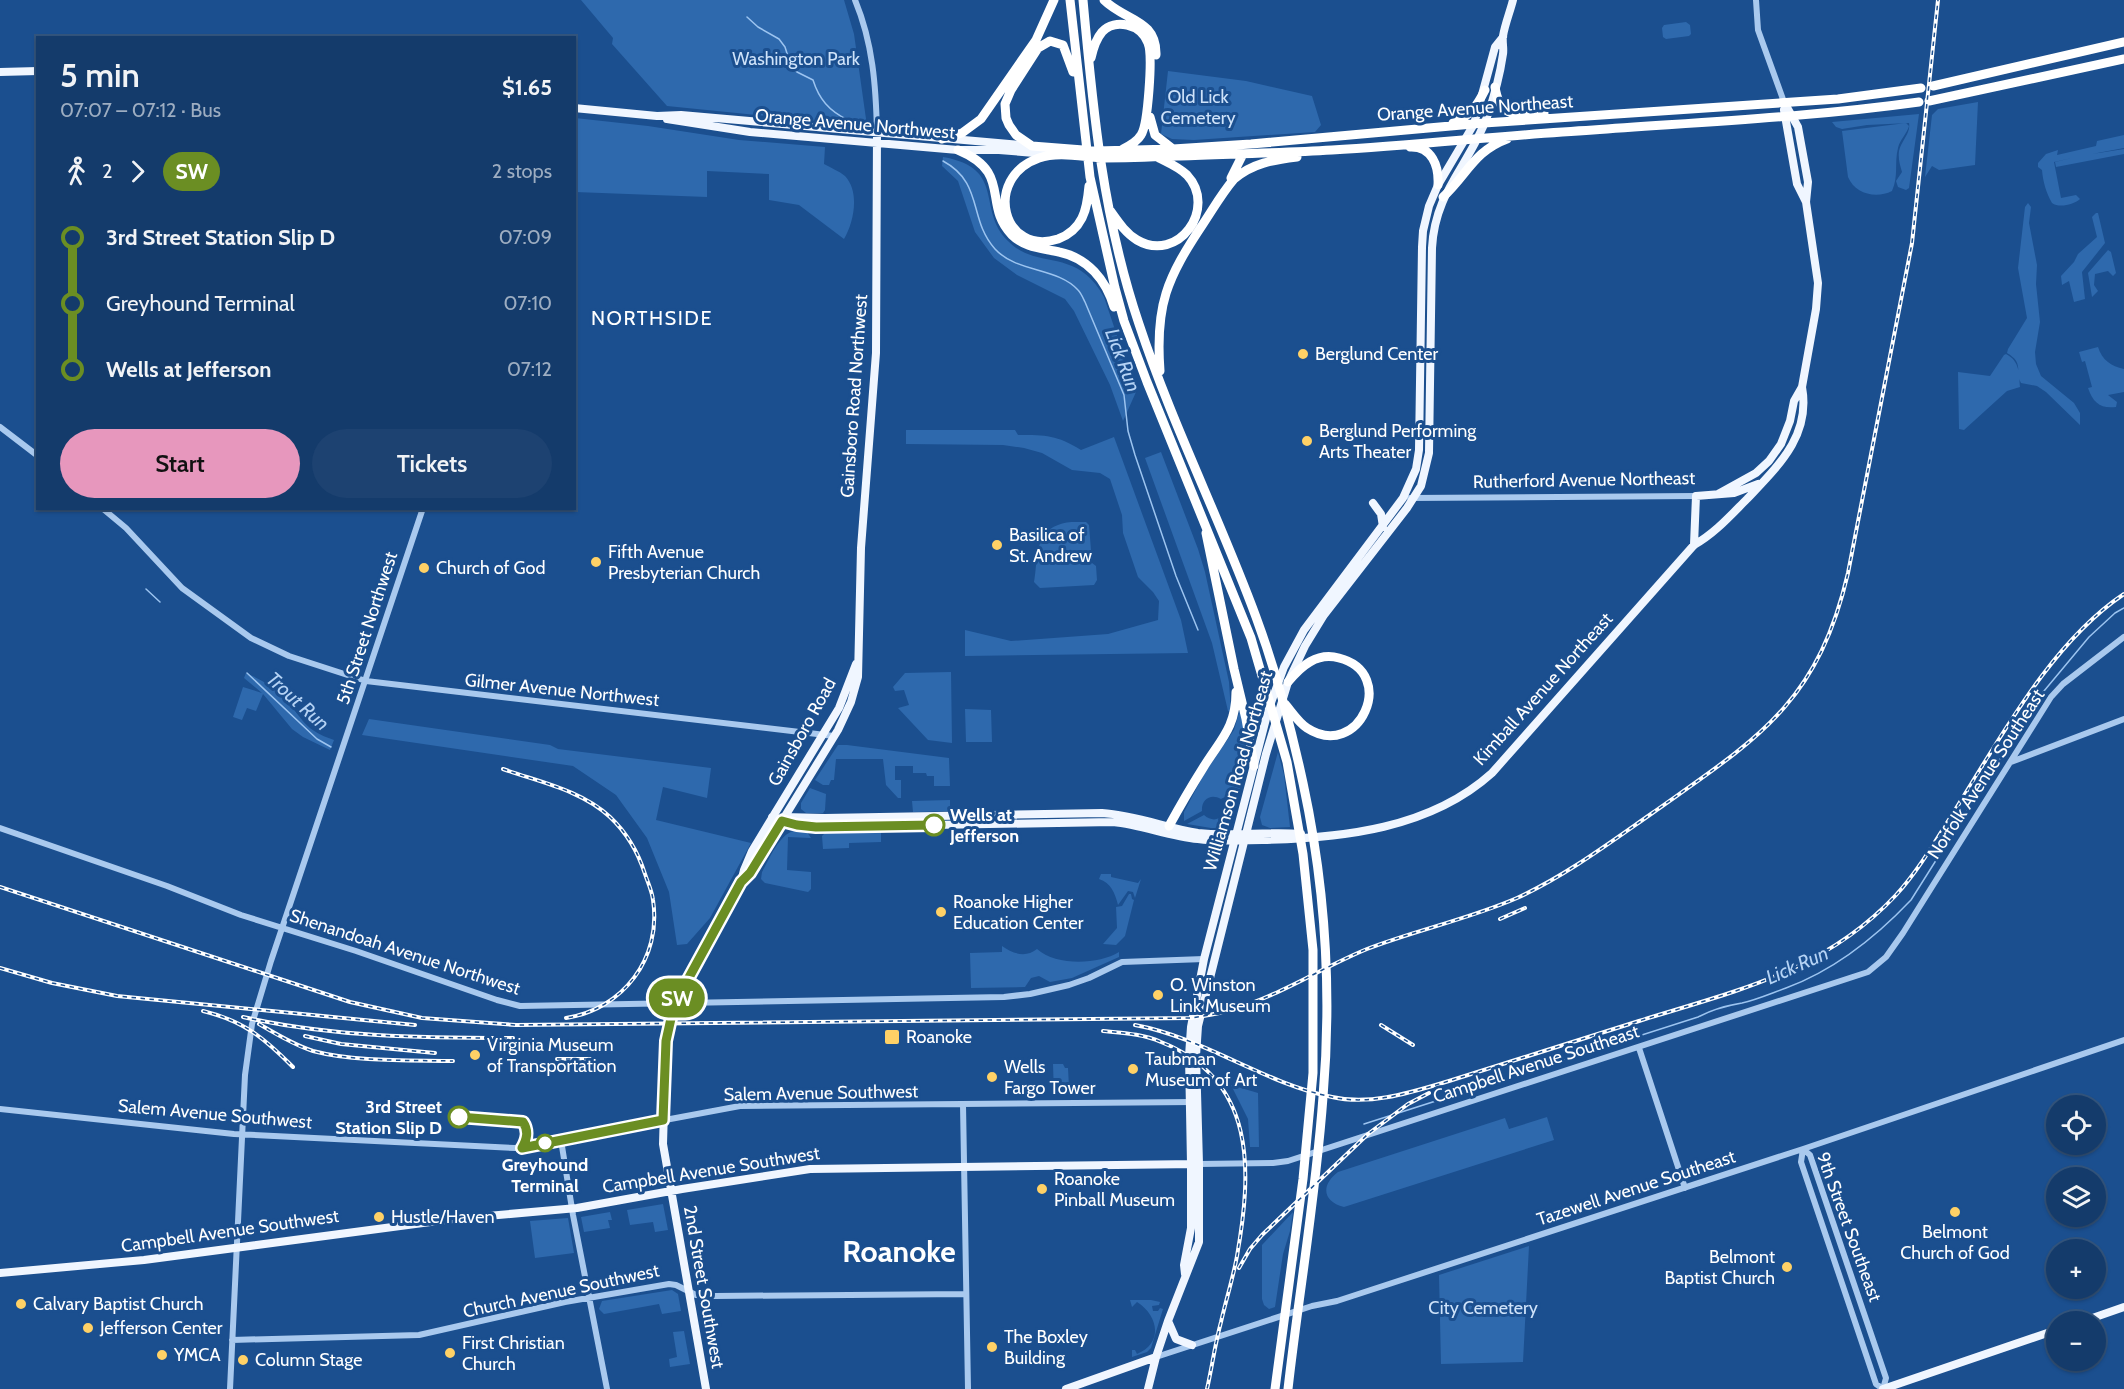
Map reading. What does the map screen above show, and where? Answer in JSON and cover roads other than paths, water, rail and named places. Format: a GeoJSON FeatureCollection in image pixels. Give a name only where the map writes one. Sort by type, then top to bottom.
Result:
{"type":"FeatureCollection","features":[{"type":"Feature","properties":{"kind":"highway"},"geometry":{"type":"LineString","coordinates":[[942,139],[962,133],[981,119],[1036,40],[1054,0]]}},
{"type":"Feature","properties":{"kind":"highway"},"geometry":{"type":"LineString","coordinates":[[1070,0],[1090,179],[1108,262],[1124,321],[1236,597],[1263,676],[1287,762],[1298,818],[1311,921],[1314,984],[1313,1072],[1308,1131],[1275,1389]]}},
{"type":"Feature","properties":{"kind":"highway"},"geometry":{"type":"LineString","coordinates":[[1083,0],[1102,178],[1107,207],[1129,292],[1171,408],[1245,588],[1271,658],[1293,739],[1310,818],[1322,917],[1326,984],[1325,1075],[1288,1389]]}},
{"type":"Feature","properties":{"kind":"highway"},"geometry":{"type":"LineString","coordinates":[[1104,0],[1117,11],[1147,27],[1154,39],[1156,52],[1151,125],[1159,139],[1173,149]]}},
{"type":"Feature","properties":{"kind":"highway"},"geometry":{"type":"LineString","coordinates":[[1089,63],[1099,36],[1113,25],[1131,26],[1142,33],[1148,42],[1151,57],[1145,125],[1138,139],[1120,151]]}},
{"type":"Feature","properties":{"kind":"highway"},"geometry":{"type":"LineString","coordinates":[[2109,45],[2124,36]]}},
{"type":"Feature","properties":{"kind":"highway"},"geometry":{"type":"LineString","coordinates":[[1032,146],[1012,131],[1005,111],[1011,90],[1038,48],[1050,41],[1063,45],[1078,82]]}},
{"type":"Feature","properties":{"kind":"highway"},"geometry":{"type":"LineString","coordinates":[[1933,86],[2124,42]]}},
{"type":"Feature","properties":{"kind":"highway","name":"Orange Avenue Northeast"},"geometry":{"type":"LineString","coordinates":[[1032,146],[1120,151],[1173,149],[1445,126],[1475,132],[1518,135],[1852,112],[1924,102],[2124,59]]}},
{"type":"Feature","properties":{"kind":"highway"},"geometry":{"type":"LineString","coordinates":[[1495,87],[1499,102],[1511,114],[1549,113],[1570,117]]}},
{"type":"Feature","properties":{"kind":"highway","name":"Orange Avenue Northeast"},"geometry":{"type":"LineString","coordinates":[[1051,155],[1105,158],[1335,150],[1380,146],[1570,117],[1838,99],[1921,88]]}},
{"type":"Feature","properties":{"kind":"highway"},"geometry":{"type":"LineString","coordinates":[[1445,126],[1468,115],[1485,90]]}},
{"type":"Feature","properties":{"kind":"highway"},"geometry":{"type":"LineString","coordinates":[[1323,150],[1335,145],[1475,132]]}},
{"type":"Feature","properties":{"kind":"highway"},"geometry":{"type":"LineString","coordinates":[[1443,197],[1459,182],[1471,163],[1481,153],[1500,141],[1518,135]]}},
{"type":"Feature","properties":{"kind":"highway"},"geometry":{"type":"LineString","coordinates":[[1380,146],[1416,147],[1426,151],[1435,161],[1438,185]]}},
{"type":"Feature","properties":{"kind":"highway"},"geometry":{"type":"LineString","coordinates":[[958,150],[976,158],[990,174],[1002,220],[1011,234],[1026,245],[1070,255],[1087,263],[1098,275],[1110,294],[1115,309],[1124,321]]}},
{"type":"Feature","properties":{"kind":"highway"},"geometry":{"type":"LineString","coordinates":[[1226,188],[1243,171],[1263,162],[1320,155],[1335,150]]}},
{"type":"Feature","properties":{"kind":"highway"},"geometry":{"type":"LineString","coordinates":[[1161,382],[1158,324],[1167,286],[1180,259],[1226,188],[1243,154]]}},
{"type":"Feature","properties":{"kind":"highway"},"geometry":{"type":"LineString","coordinates":[[1051,155],[1033,160],[1021,168],[1009,181],[1004,197],[1009,221],[1027,238],[1041,241],[1055,240],[1068,235],[1081,220],[1090,179]]}},
{"type":"Feature","properties":{"kind":"highway"},"geometry":{"type":"LineString","coordinates":[[1107,207],[1132,237],[1144,243],[1158,246],[1170,243],[1188,232],[1195,220],[1198,207],[1194,185],[1182,170],[1157,157]]}},
{"type":"Feature","properties":{"kind":"highway"},"geometry":{"type":"LineString","coordinates":[[1203,516],[1254,766]]}},
{"type":"Feature","properties":{"kind":"highway"},"geometry":{"type":"LineString","coordinates":[[1284,703],[1308,728],[1320,734],[1333,735],[1346,732],[1358,724],[1367,710],[1370,696],[1368,684],[1356,666],[1344,659],[1328,657],[1308,663],[1288,682]]}},
{"type":"Feature","properties":{"kind":"highway"},"geometry":{"type":"LineString","coordinates":[[1165,829],[1193,783],[1226,737],[1232,723],[1236,700],[1234,669]]}},
{"type":"Feature","properties":{"kind":"main road","name":"Williamson Road Northeast"},"geometry":{"type":"LineString","coordinates":[[1202,988],[1247,837],[1266,754],[1288,682],[1305,646],[1324,615],[1413,499],[1424,477],[1429,453],[1433,236],[1443,197],[1495,87],[1504,51],[1503,37],[1513,0]]}},
{"type":"Feature","properties":{"kind":"main road","name":"Williamson Road Northeast"},"geometry":{"type":"LineString","coordinates":[[1148,1389],[1168,1321],[1199,1242],[1193,1102],[1197,1037],[1204,959],[1235,837],[1272,700],[1293,650],[1316,612],[1403,498],[1416,469],[1419,450],[1423,231],[1429,206],[1438,185],[1475,132],[1495,48],[1503,37]]}},
{"type":"Feature","properties":{"kind":"main road"},"geometry":{"type":"LineString","coordinates":[[0,72],[36,71]]}},
{"type":"Feature","properties":{"kind":"main road","name":"Kimball Avenue Northeast"},"geometry":{"type":"LineString","coordinates":[[772,818],[784,819],[797,825],[816,827],[1102,813],[1133,816],[1165,829],[1235,837],[1288,833],[1323,836],[1358,833],[1399,823],[1459,798],[1481,783],[1694,545],[1719,527],[1763,482],[1783,460],[1795,440],[1805,402],[1802,387],[1818,283],[1806,202],[1808,182],[1798,127],[1788,116],[1784,102]]}},
{"type":"Feature","properties":{"kind":"main road","name":"Orange Avenue Northwest"},"geometry":{"type":"LineString","coordinates":[[576,108],[657,116],[681,115],[1032,146]]}},
{"type":"Feature","properties":{"kind":"main road","name":"Orange Avenue Northwest"},"geometry":{"type":"LineString","coordinates":[[657,116],[728,129],[958,150],[999,150],[1051,155]]}},
{"type":"Feature","properties":{"kind":"main road","name":"Gainsboro Road Northwest"},"geometry":{"type":"LineString","coordinates":[[857,662],[861,548],[876,353],[877,133]]}},
{"type":"Feature","properties":{"kind":"main road","name":"Kimball Avenue Northeast"},"geometry":{"type":"LineString","coordinates":[[1718,494],[1756,473],[1775,453],[1786,433],[1794,401],[1802,387]]}},
{"type":"Feature","properties":{"kind":"main road","name":"Rutherford Avenue Northeast"},"geometry":{"type":"LineString","coordinates":[[1696,496],[1734,493],[1763,482]]}},
{"type":"Feature","properties":{"kind":"main road"},"geometry":{"type":"LineString","coordinates":[[1694,545],[1696,496]]}},
{"type":"Feature","properties":{"kind":"main road"},"geometry":{"type":"LineString","coordinates":[[1373,503],[1381,514],[1383,527]]}},
{"type":"Feature","properties":{"kind":"main road","name":"Gainsboro Road"},"geometry":{"type":"LineString","coordinates":[[663,1120],[668,1031],[674,1005],[741,882],[752,851],[844,698],[857,662]]}},
{"type":"Feature","properties":{"kind":"main road","name":"Gainsboro Road"},"geometry":{"type":"LineString","coordinates":[[741,882],[750,873],[784,819],[847,712],[858,677],[857,662]]}},
{"type":"Feature","properties":{"kind":"main road","name":"2nd Street Southwest"},"geometry":{"type":"LineString","coordinates":[[663,1120],[663,1144],[706,1389]]}},
{"type":"Feature","properties":{"kind":"main road","name":"Campbell Avenue Southeast"},"geometry":{"type":"LineString","coordinates":[[964,1166],[1195,1164]]}},
{"type":"Feature","properties":{"kind":"main road","name":"Campbell Avenue Southwest"},"geometry":{"type":"LineString","coordinates":[[0,1273],[144,1260],[453,1219],[573,1208],[810,1170],[964,1166]]}},
{"type":"Feature","properties":{"kind":"main road"},"geometry":{"type":"LineString","coordinates":[[2106,1313],[2124,1306]]}},
{"type":"Feature","properties":{"kind":"main road"},"geometry":{"type":"LineString","coordinates":[[1168,1321],[1176,1339],[1192,1345]]}},
{"type":"Feature","properties":{"kind":"main road"},"geometry":{"type":"LineString","coordinates":[[1883,1389],[2046,1333]]}},
{"type":"Feature","properties":{"kind":"main road"},"geometry":{"type":"LineString","coordinates":[[1066,1389],[1156,1357]]}},
{"type":"Feature","properties":{"kind":"street"},"geometry":{"type":"LineString","coordinates":[[855,0],[864,23],[873,59],[877,133]]}},
{"type":"Feature","properties":{"kind":"street"},"geometry":{"type":"LineString","coordinates":[[1756,0],[1756,18],[1761,40],[1784,102]]}},
{"type":"Feature","properties":{"kind":"street"},"geometry":{"type":"LineString","coordinates":[[0,427],[36,454]]}},
{"type":"Feature","properties":{"kind":"street","name":"Rutherford Avenue Northeast"},"geometry":{"type":"LineString","coordinates":[[1403,498],[1696,496]]}},
{"type":"Feature","properties":{"kind":"street","name":"Gilmer Avenue Northwest"},"geometry":{"type":"LineString","coordinates":[[104,510],[126,528],[190,595],[251,638],[290,656],[366,681],[834,736]]}},
{"type":"Feature","properties":{"kind":"street","name":"5th Street Northwest"},"geometry":{"type":"LineString","coordinates":[[230,1389],[242,1134],[248,1054],[258,1001],[422,510]]}},
{"type":"Feature","properties":{"kind":"street","name":"Norfolk Avenue Southeast"},"geometry":{"type":"LineString","coordinates":[[1933,884],[2058,689],[2124,637]]}},
{"type":"Feature","properties":{"kind":"street"},"geometry":{"type":"LineString","coordinates":[[2011,763],[2124,719]]}},
{"type":"Feature","properties":{"kind":"street","name":"Shenandoah Avenue Northwest"},"geometry":{"type":"LineString","coordinates":[[0,828],[167,886],[241,915],[520,1006],[961,998],[1030,994],[1079,981],[1115,964],[1204,959]]}},
{"type":"Feature","properties":{"kind":"street","name":"Campbell Avenue Southeast"},"geometry":{"type":"LineString","coordinates":[[1195,1164],[1288,1161],[1868,972],[1886,957],[1933,884]]}},
{"type":"Feature","properties":{"kind":"street","name":"Tazewell Avenue Southeast"},"geometry":{"type":"LineString","coordinates":[[1156,1357],[1685,1188],[2124,1040]]}},
{"type":"Feature","properties":{"kind":"street"},"geometry":{"type":"LineString","coordinates":[[1638,1048],[1685,1188]]}},
{"type":"Feature","properties":{"kind":"street","name":"Salem Avenue Southwest"},"geometry":{"type":"LineString","coordinates":[[0,1109],[242,1134],[515,1148],[740,1106],[1193,1102]]}},
{"type":"Feature","properties":{"kind":"street"},"geometry":{"type":"LineString","coordinates":[[963,1105],[968,1389]]}},
{"type":"Feature","properties":{"kind":"street"},"geometry":{"type":"LineString","coordinates":[[561,1140],[607,1389]]}},
{"type":"Feature","properties":{"kind":"street","name":"9th Street Southeast"},"geometry":{"type":"LineString","coordinates":[[1803,1149],[1810,1155],[1886,1378],[1883,1389],[1876,1384],[1801,1162],[1803,1149]]}},
{"type":"Feature","properties":{"kind":"street","name":"Church Avenue Southwest"},"geometry":{"type":"LineString","coordinates":[[232,1341],[419,1335],[590,1297],[669,1284],[696,1295],[715,1296],[966,1294]]}},
{"type":"Feature","properties":{"kind":"waterway","name":"Lick Run"},"geometry":{"type":"LineString","coordinates":[[747,17],[758,27],[779,39],[785,47],[791,66],[797,72],[813,80],[826,104],[835,113],[848,120]]}},
{"type":"Feature","properties":{"kind":"waterway","name":"Lick Run"},"geometry":{"type":"LineString","coordinates":[[943,161],[965,180],[981,226],[995,249],[1014,262],[1059,277],[1078,290],[1082,296],[1124,395],[1128,431],[1135,455],[1176,576],[1198,630]]}},
{"type":"Feature","properties":{"kind":"waterway","name":"Trout Run"},"geometry":{"type":"LineString","coordinates":[[146,589],[160,602]]}},
{"type":"Feature","properties":{"kind":"waterway","name":"Lick Run"},"geometry":{"type":"LineString","coordinates":[[1364,1124],[1698,1017],[1719,1008],[1747,1002],[1804,981],[1838,962],[1869,940],[1911,900],[2039,697],[2089,637],[2115,613],[2124,608]]}},
{"type":"Feature","properties":{"kind":"waterway","name":"Trout Run"},"geometry":{"type":"LineString","coordinates":[[247,673],[317,739],[331,747]]}},
{"type":"Feature","properties":{"kind":"railway"},"geometry":{"type":"LineString","coordinates":[[0,887],[350,1002],[422,1018],[516,1025],[1191,1018],[1221,1013],[1249,1004],[1367,949],[1517,898],[1552,880],[1602,848],[1721,764],[1751,740],[1777,716],[1799,688],[1819,656],[1835,619],[1848,573],[1912,243],[1938,0]]}},
{"type":"Feature","properties":{"kind":"railway"},"geometry":{"type":"LineString","coordinates":[[1135,1025],[1186,1040],[1282,1082],[1307,1090],[1347,1099],[1376,1099],[1449,1081],[1777,976],[1839,943],[1868,921],[1896,895],[1924,858],[2006,727],[2049,667],[2097,615],[2124,594]]}},
{"type":"Feature","properties":{"kind":"railway"},"geometry":{"type":"LineString","coordinates":[[503,769],[573,793],[610,817],[627,836],[652,893],[654,921],[651,942],[634,977],[621,992],[605,1004],[586,1013],[566,1018]]}},
{"type":"Feature","properties":{"kind":"railway"},"geometry":{"type":"LineString","coordinates":[[1500,919],[1525,908]]}},
{"type":"Feature","properties":{"kind":"railway"},"geometry":{"type":"LineString","coordinates":[[0,968],[52,983],[117,996],[415,1025]]}},
{"type":"Feature","properties":{"kind":"railway"},"geometry":{"type":"LineString","coordinates":[[203,1011],[242,1025],[272,1047],[293,1067]]}},
{"type":"Feature","properties":{"kind":"railway"},"geometry":{"type":"LineString","coordinates":[[243,1017],[310,1029],[377,1035],[513,1038]]}},
{"type":"Feature","properties":{"kind":"railway"},"geometry":{"type":"LineString","coordinates":[[259,1024],[299,1046],[329,1055],[382,1060],[453,1061]]}},
{"type":"Feature","properties":{"kind":"railway"},"geometry":{"type":"LineString","coordinates":[[1381,1025],[1413,1045]]}},
{"type":"Feature","properties":{"kind":"railway"},"geometry":{"type":"LineString","coordinates":[[1103,1031],[1154,1039],[1192,1059],[1215,1080],[1231,1104],[1241,1131],[1245,1161],[1242,1224],[1207,1389]]}},
{"type":"Feature","properties":{"kind":"railway"},"geometry":{"type":"LineString","coordinates":[[305,1036],[341,1044],[435,1053]]}},
{"type":"Feature","properties":{"kind":"railway"},"geometry":{"type":"LineString","coordinates":[[557,1059],[595,1059]]}},
{"type":"Feature","properties":{"kind":"railway"},"geometry":{"type":"LineString","coordinates":[[1239,1268],[1250,1249],[1262,1235],[1368,1134],[1408,1104],[1429,1093]]}},
{"type":"Feature","properties":{"kind":"place","name":"Berglund Center"},"geometry":{"type":"Point","coordinates":[1303,354]}},
{"type":"Feature","properties":{"kind":"place","name":"Berglund Performing Arts Theater"},"geometry":{"type":"Point","coordinates":[1307,441]}},
{"type":"Feature","properties":{"kind":"place","name":"Basilica of St. Andrew"},"geometry":{"type":"Point","coordinates":[997,545]}},
{"type":"Feature","properties":{"kind":"place","name":"Fifth Avenue Presbyterian Church"},"geometry":{"type":"Point","coordinates":[596,562]}},
{"type":"Feature","properties":{"kind":"place","name":"Church of God"},"geometry":{"type":"Point","coordinates":[424,568]}},
{"type":"Feature","properties":{"kind":"place","name":"Wells at Jefferson"},"geometry":{"type":"Point","coordinates":[934,825]}},
{"type":"Feature","properties":{"kind":"place","name":"Roanoke Higher Education Center"},"geometry":{"type":"Point","coordinates":[941,912]}},
{"type":"Feature","properties":{"kind":"place","name":"O. Winston Link Museum"},"geometry":{"type":"Point","coordinates":[1158,995]}},
{"type":"Feature","properties":{"kind":"place","name":"Roanoke"},"geometry":{"type":"Point","coordinates":[892,1037]}},
{"type":"Feature","properties":{"kind":"place","name":"Virginia Museum of Transportation"},"geometry":{"type":"Point","coordinates":[475,1055]}},
{"type":"Feature","properties":{"kind":"place","name":"Taubman Museum of Art"},"geometry":{"type":"Point","coordinates":[1133,1069]}},
{"type":"Feature","properties":{"kind":"place","name":"Wells Fargo Tower"},"geometry":{"type":"Point","coordinates":[992,1077]}},
{"type":"Feature","properties":{"kind":"place","name":"3rd Street Station Slip D"},"geometry":{"type":"Point","coordinates":[459,1117]}},
{"type":"Feature","properties":{"kind":"place","name":"Greyhound Terminal"},"geometry":{"type":"Point","coordinates":[545,1143]}},
{"type":"Feature","properties":{"kind":"place","name":"Roanoke Pinball Museum"},"geometry":{"type":"Point","coordinates":[1042,1189]}},
{"type":"Feature","properties":{"kind":"place","name":"Belmont Church of God"},"geometry":{"type":"Point","coordinates":[1955,1212]}},
{"type":"Feature","properties":{"kind":"place","name":"Hustle/Haven"},"geometry":{"type":"Point","coordinates":[379,1217]}},
{"type":"Feature","properties":{"kind":"place","name":"Belmont Baptist Church"},"geometry":{"type":"Point","coordinates":[1787,1267]}},
{"type":"Feature","properties":{"kind":"place","name":"Calvary Baptist Church"},"geometry":{"type":"Point","coordinates":[21,1304]}},
{"type":"Feature","properties":{"kind":"place","name":"Jefferson Center"},"geometry":{"type":"Point","coordinates":[88,1328]}},
{"type":"Feature","properties":{"kind":"place","name":"The Boxley Building"},"geometry":{"type":"Point","coordinates":[992,1347]}},
{"type":"Feature","properties":{"kind":"place","name":"First Christian Church"},"geometry":{"type":"Point","coordinates":[450,1353]}},
{"type":"Feature","properties":{"kind":"place","name":"YMCA"},"geometry":{"type":"Point","coordinates":[162,1355]}},
{"type":"Feature","properties":{"kind":"place","name":"Column Stage"},"geometry":{"type":"Point","coordinates":[243,1360]}},
{"type":"Feature","properties":{"kind":"district","name":"NORTHSIDE"},"geometry":{"type":"Point","coordinates":[652,318]}},
{"type":"Feature","properties":{"kind":"district","name":"Roanoke"},"geometry":{"type":"Point","coordinates":[899,1252]}},
{"type":"Feature","properties":{"kind":"park label","name":"Washington Park"},"geometry":{"type":"Point","coordinates":[796,59]}},
{"type":"Feature","properties":{"kind":"park label","name":"Old Lick Cemetery"},"geometry":{"type":"Point","coordinates":[1198,107]}},
{"type":"Feature","properties":{"kind":"park label","name":"City Cemetery"},"geometry":{"type":"Point","coordinates":[1483,1308]}}]}
